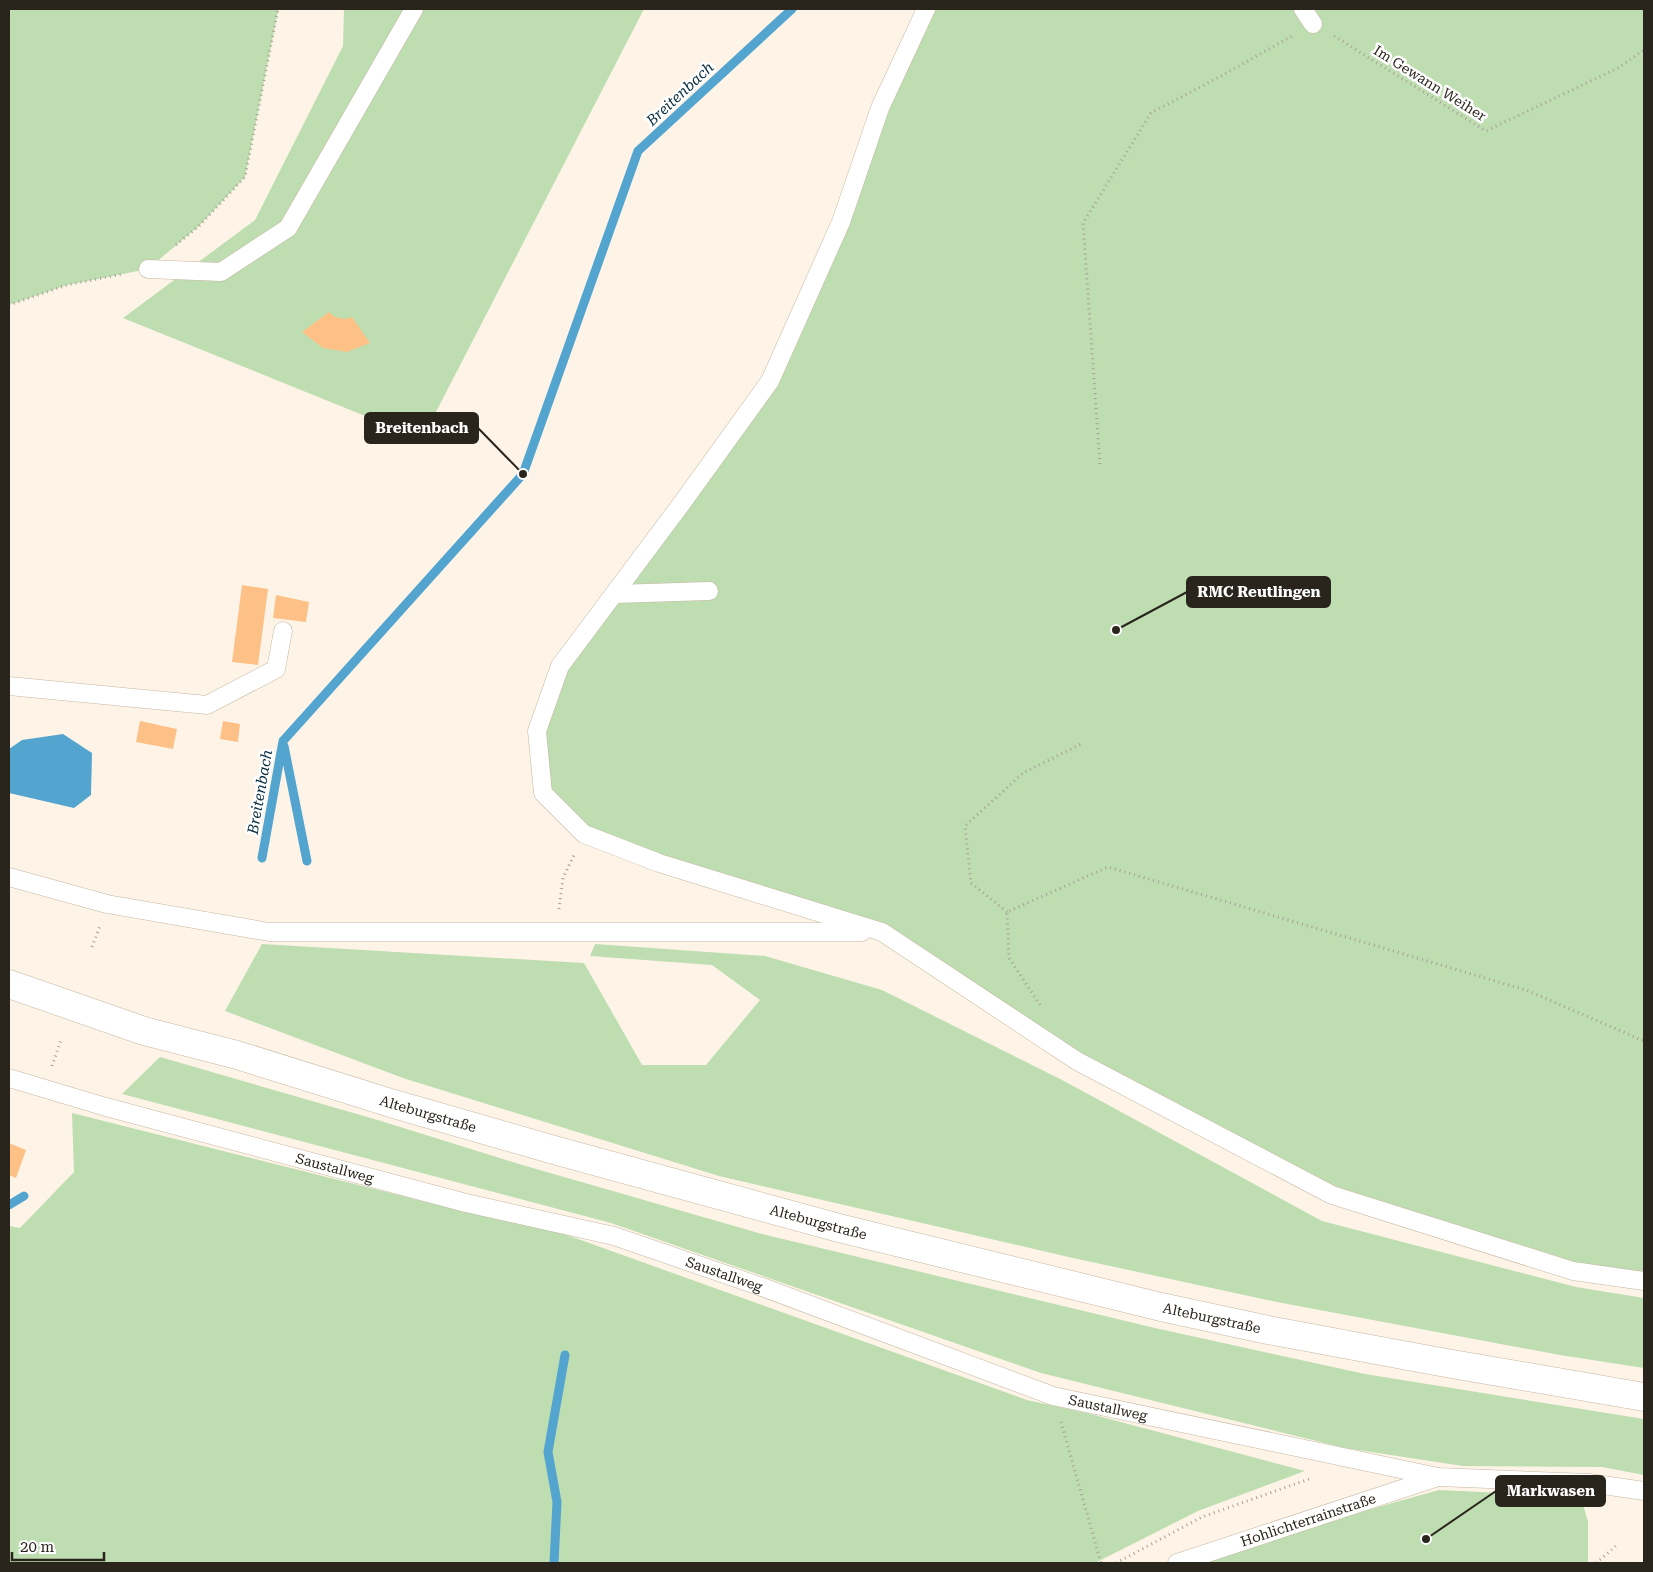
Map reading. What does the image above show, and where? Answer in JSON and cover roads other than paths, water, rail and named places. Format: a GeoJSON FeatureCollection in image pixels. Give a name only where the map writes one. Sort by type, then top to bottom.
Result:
{"type":"FeatureCollection","features":[{"type":"Feature","properties":{"kind":"main road","name":"Alteburgstraße"},"geometry":{"type":"LineString","coordinates":[[9,984],[144,1031],[237,1055],[385,1101],[545,1147],[839,1228],[1161,1307],[1268,1330],[1644,1397]]}},
{"type":"Feature","properties":{"kind":"lane"},"geometry":{"type":"LineString","coordinates":[[148,269],[221,272],[288,228],[414,9]]}},
{"type":"Feature","properties":{"kind":"lane"},"geometry":{"type":"LineString","coordinates":[[926,9],[880,108],[841,222],[770,381],[560,666],[537,731],[543,793],[584,834],[659,863],[882,932],[1077,1061],[1332,1195],[1573,1271],[1644,1281]]}},
{"type":"Feature","properties":{"kind":"lane"},"geometry":{"type":"LineString","coordinates":[[1303,9],[1313,24]]}},
{"type":"Feature","properties":{"kind":"lane"},"geometry":{"type":"LineString","coordinates":[[614,594],[709,591]]}},
{"type":"Feature","properties":{"kind":"lane"},"geometry":{"type":"LineString","coordinates":[[9,686],[207,705],[276,669],[283,631]]}},
{"type":"Feature","properties":{"kind":"lane"},"geometry":{"type":"LineString","coordinates":[[9,877],[107,904],[269,932],[882,932]]}},
{"type":"Feature","properties":{"kind":"lane","name":"Saustallweg"},"geometry":{"type":"LineString","coordinates":[[9,1078],[106,1107],[466,1203],[614,1236],[762,1287],[1053,1396],[1438,1477]]}},
{"type":"Feature","properties":{"kind":"lane"},"geometry":{"type":"LineString","coordinates":[[1438,1477],[1589,1483],[1644,1491]]}},
{"type":"Feature","properties":{"kind":"lane","name":"Hohlichterrainstraße"},"geometry":{"type":"LineString","coordinates":[[1177,1563],[1438,1477]]}},
{"type":"Feature","properties":{"kind":"water"},"geometry":{"type":"Polygon","coordinates":[[[63,734],[92,753],[91,795],[74,808],[9,793],[9,749],[22,740],[63,734]]]}},
{"type":"Feature","properties":{"kind":"waterway","name":"Breitenbach"},"geometry":{"type":"LineString","coordinates":[[262,858],[283,741],[523,474],[638,151],[792,9]]}},
{"type":"Feature","properties":{"kind":"waterway"},"geometry":{"type":"LineString","coordinates":[[284,746],[307,861]]}},
{"type":"Feature","properties":{"kind":"waterway","name":"Breitenbach"},"geometry":{"type":"LineString","coordinates":[[9,1205],[24,1196]]}},
{"type":"Feature","properties":{"kind":"waterway"},"geometry":{"type":"LineString","coordinates":[[554,1563],[557,1502],[548,1452],[565,1355]]}},
{"type":"Feature","properties":{"kind":"place","name":"Breitenbach"},"geometry":{"type":"Point","coordinates":[523,474]}},
{"type":"Feature","properties":{"kind":"place","name":"RMC Reutlingen"},"geometry":{"type":"Point","coordinates":[1116,630]}},
{"type":"Feature","properties":{"kind":"place","name":"Markwasen"},"geometry":{"type":"Point","coordinates":[1426,1539]}}]}
